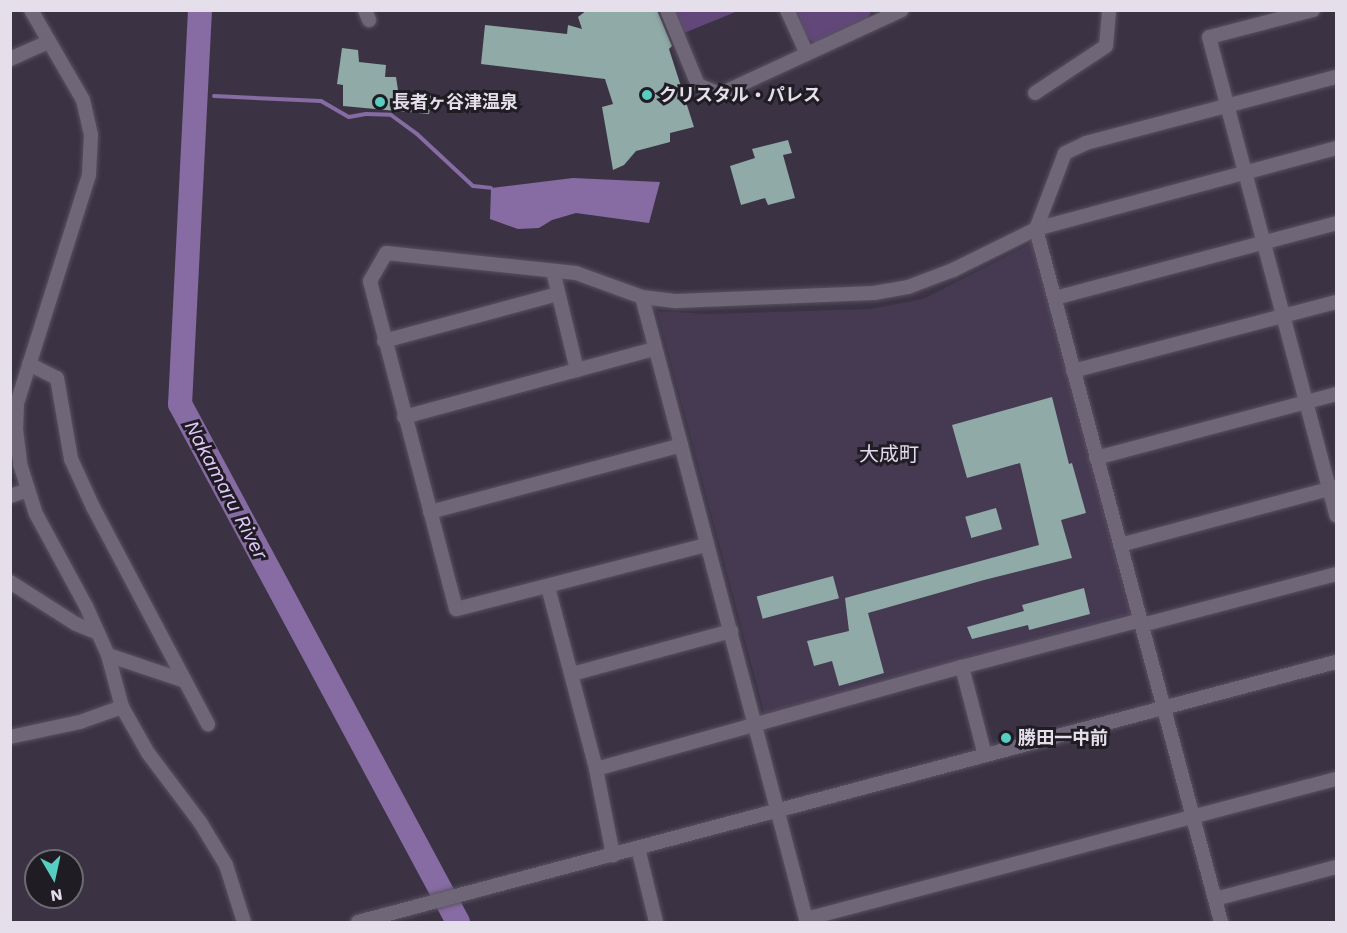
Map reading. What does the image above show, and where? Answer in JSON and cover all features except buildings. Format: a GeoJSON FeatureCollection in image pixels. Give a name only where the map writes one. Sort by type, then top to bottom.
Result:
{"type":"FeatureCollection","features":[{"type":"Feature","properties":{"kind":"street"},"geometry":{"type":"LineString","coordinates":[[31,10],[83,100],[91,135],[89,175],[17,403],[16,429],[20,464],[36,514],[108,655],[122,707],[148,753],[200,822],[225,865],[244,922]]}},
{"type":"Feature","properties":{"kind":"street"},"geometry":{"type":"LineString","coordinates":[[667,10],[698,85],[720,94],[807,54],[880,15],[902,10]]}},
{"type":"Feature","properties":{"kind":"street"},"geometry":{"type":"LineString","coordinates":[[787,10],[807,54]]}},
{"type":"Feature","properties":{"kind":"street"},"geometry":{"type":"LineString","coordinates":[[1035,93],[1106,46],[1109,10]]}},
{"type":"Feature","properties":{"kind":"street"},"geometry":{"type":"LineString","coordinates":[[1313,10],[1209,37],[1306,402],[1333,488],[1336,515]]}},
{"type":"Feature","properties":{"kind":"street"},"geometry":{"type":"LineString","coordinates":[[10,58],[48,42]]}},
{"type":"Feature","properties":{"kind":"street"},"geometry":{"type":"LineString","coordinates":[[1221,922],[1036,229],[1065,153],[1086,143],[1336,77]]}},
{"type":"Feature","properties":{"kind":"street"},"geometry":{"type":"LineString","coordinates":[[706,545],[456,609],[370,281],[386,253],[576,273],[642,297],[705,302],[874,293],[908,287],[953,270],[1036,229],[1336,148]]}},
{"type":"Feature","properties":{"kind":"street"},"geometry":{"type":"LineString","coordinates":[[1055,298],[1336,224]]}},
{"type":"Feature","properties":{"kind":"street"},"geometry":{"type":"LineString","coordinates":[[553,271],[577,370]]}},
{"type":"Feature","properties":{"kind":"street"},"geometry":{"type":"LineString","coordinates":[[384,341],[558,294]]}},
{"type":"Feature","properties":{"kind":"street"},"geometry":{"type":"LineString","coordinates":[[642,297],[806,919],[1193,818],[1336,778]]}},
{"type":"Feature","properties":{"kind":"street"},"geometry":{"type":"LineString","coordinates":[[1074,371],[1336,302]]}},
{"type":"Feature","properties":{"kind":"street"},"geometry":{"type":"LineString","coordinates":[[404,417],[655,349]]}},
{"type":"Feature","properties":{"kind":"street"},"geometry":{"type":"LineString","coordinates":[[29,364],[57,378],[71,459],[93,507],[208,724]]}},
{"type":"Feature","properties":{"kind":"street"},"geometry":{"type":"LineString","coordinates":[[1096,458],[1336,394]]}},
{"type":"Feature","properties":{"kind":"street"},"geometry":{"type":"LineString","coordinates":[[430,512],[681,445]]}},
{"type":"Feature","properties":{"kind":"street"},"geometry":{"type":"LineString","coordinates":[[1120,545],[1333,488]]}},
{"type":"Feature","properties":{"kind":"street"},"geometry":{"type":"LineString","coordinates":[[10,496],[28,490]]}},
{"type":"Feature","properties":{"kind":"street"},"geometry":{"type":"LineString","coordinates":[[596,769],[962,667],[1336,574]]}},
{"type":"Feature","properties":{"kind":"street"},"geometry":{"type":"LineString","coordinates":[[10,582],[76,624],[98,633]]}},
{"type":"Feature","properties":{"kind":"street"},"geometry":{"type":"LineString","coordinates":[[548,587],[596,769],[614,855]]}},
{"type":"Feature","properties":{"kind":"street"},"geometry":{"type":"LineString","coordinates":[[572,674],[730,631]]}},
{"type":"Feature","properties":{"kind":"street"},"geometry":{"type":"LineString","coordinates":[[108,655],[185,681]]}},
{"type":"Feature","properties":{"kind":"street"},"geometry":{"type":"LineString","coordinates":[[358,922],[1336,662]]}},
{"type":"Feature","properties":{"kind":"street"},"geometry":{"type":"LineString","coordinates":[[962,667],[985,755]]}},
{"type":"Feature","properties":{"kind":"street"},"geometry":{"type":"LineString","coordinates":[[10,738],[80,722],[122,707]]}},
{"type":"Feature","properties":{"kind":"street"},"geometry":{"type":"LineString","coordinates":[[638,848],[656,922]]}},
{"type":"Feature","properties":{"kind":"street"},"geometry":{"type":"LineString","coordinates":[[1215,899],[1336,867]]}},
{"type":"Feature","properties":{"kind":"shaded area"},"geometry":{"type":"Polygon","coordinates":[[[675,11],[738,11],[684,33],[675,11]]]}},
{"type":"Feature","properties":{"kind":"shaded area"},"geometry":{"type":"Polygon","coordinates":[[[794,11],[871,11],[867,20],[815,43],[807,38],[794,11]]]}},
{"type":"Feature","properties":{"kind":"shaded area"},"geometry":{"type":"Polygon","coordinates":[[[573,178],[660,182],[649,223],[576,213],[552,220],[539,228],[518,229],[490,219],[491,188],[573,178]]]}},
{"type":"Feature","properties":{"kind":"shaded area"},"geometry":{"type":"Polygon","coordinates":[[[1034,242],[1130,614],[765,716],[657,311],[707,314],[869,309],[923,299],[1034,242]]]}},
{"type":"Feature","properties":{"kind":"waterway","name":"Nakamaru River"},"geometry":{"type":"LineString","coordinates":[[200,10],[180,404],[458,922]]}},
{"type":"Feature","properties":{"kind":"waterway"},"geometry":{"type":"LineString","coordinates":[[214,96],[321,101],[349,117],[366,114],[391,115],[417,134],[473,186],[491,188]]}},
{"type":"Feature","properties":{"kind":"place","name":"クリスタル・パレス"},"geometry":{"type":"Point","coordinates":[647,95]}},
{"type":"Feature","properties":{"kind":"place","name":"長者ヶ谷津温泉"},"geometry":{"type":"Point","coordinates":[380,102]}},
{"type":"Feature","properties":{"kind":"place","name":"勝田一中前"},"geometry":{"type":"Point","coordinates":[1006,738]}},
{"type":"Feature","properties":{"kind":"district","name":"大成町"},"geometry":{"type":"Point","coordinates":[889,454]}}]}
